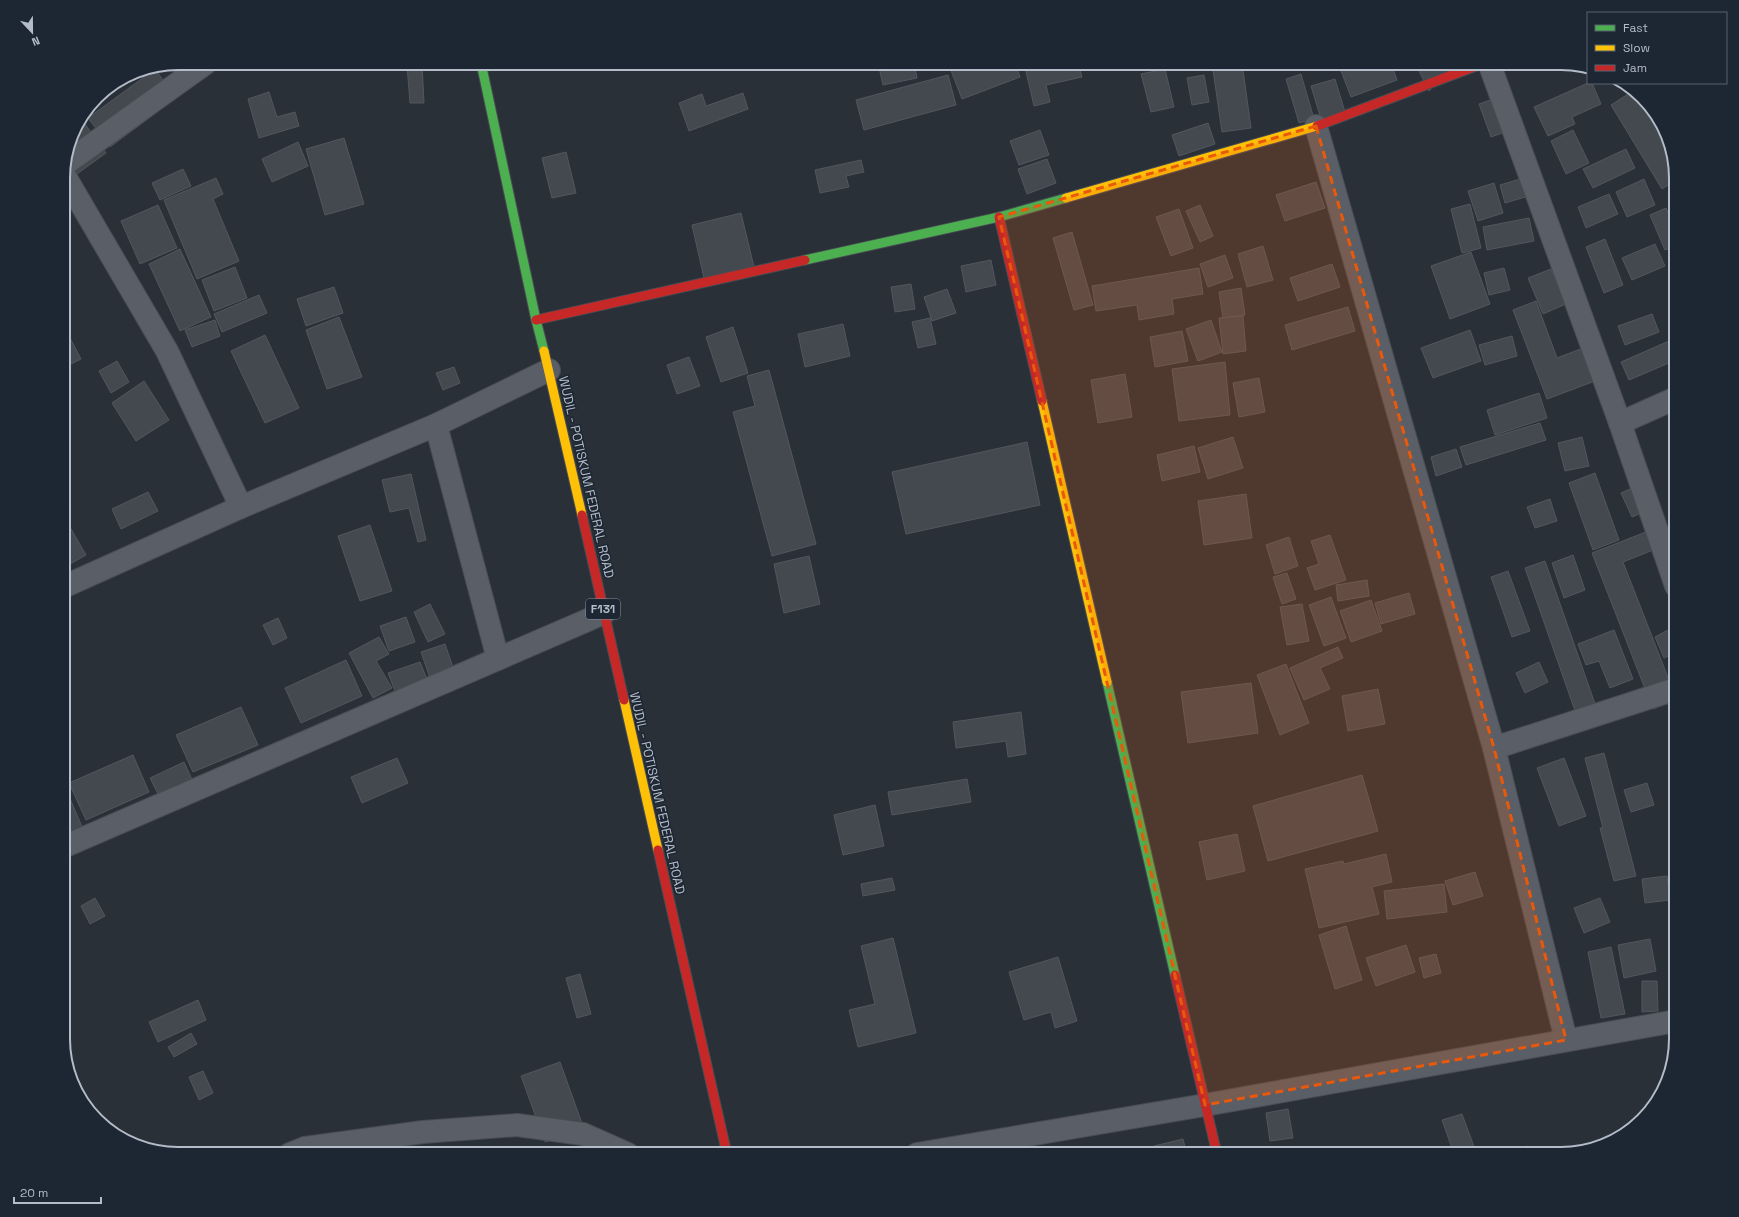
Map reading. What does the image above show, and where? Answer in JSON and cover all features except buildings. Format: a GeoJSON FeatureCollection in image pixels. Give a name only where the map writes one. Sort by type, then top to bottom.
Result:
{"type":"FeatureCollection","features":[{"type":"Feature","properties":{"kind":"street"},"geometry":{"type":"LineString","coordinates":[[72,159],[196,70]]}},
{"type":"Feature","properties":{"kind":"street","name":"WUDIL - POTISKUM FEDERAL ROAD"},"geometry":{"type":"LineString","coordinates":[[482,70],[536,320],[549,370],[725,1147]]}},
{"type":"Feature","properties":{"kind":"street"},"geometry":{"type":"LineString","coordinates":[[536,320],[999,217],[1316,126],[1465,70]]}},
{"type":"Feature","properties":{"kind":"street"},"geometry":{"type":"LineString","coordinates":[[1492,70],[1620,423],[1669,566]]}},
{"type":"Feature","properties":{"kind":"street"},"geometry":{"type":"LineString","coordinates":[[1316,126],[1494,748],[1566,1040]]}},
{"type":"Feature","properties":{"kind":"street"},"geometry":{"type":"LineString","coordinates":[[70,185],[167,351],[241,507]]}},
{"type":"Feature","properties":{"kind":"street"},"geometry":{"type":"LineString","coordinates":[[999,217],[1214,1147]]}},
{"type":"Feature","properties":{"kind":"street"},"geometry":{"type":"LineString","coordinates":[[70,584],[241,507],[436,425],[549,370]]}},
{"type":"Feature","properties":{"kind":"street"},"geometry":{"type":"LineString","coordinates":[[1620,423],[1669,401]]}},
{"type":"Feature","properties":{"kind":"street"},"geometry":{"type":"LineString","coordinates":[[436,425],[498,659]]}},
{"type":"Feature","properties":{"kind":"street"},"geometry":{"type":"LineString","coordinates":[[70,844],[604,612]]}},
{"type":"Feature","properties":{"kind":"street"},"geometry":{"type":"LineString","coordinates":[[1494,748],[1669,691]]}},
{"type":"Feature","properties":{"kind":"street"},"geometry":{"type":"LineString","coordinates":[[958,1147],[1205,1105],[1669,1022]]}},
{"type":"Feature","properties":{"kind":"street"},"geometry":{"type":"LineString","coordinates":[[312,1147],[423,1132],[517,1125],[583,1134],[612,1147]]}},
{"type":"Feature","properties":{"kind":"highlighted area"},"geometry":{"type":"Polygon","coordinates":[[[1316,126],[1494,748],[1566,1040],[1205,1105],[999,217],[1316,126]]]}},
{"type":"Feature","properties":{"kind":"traffic: fast"},"geometry":{"type":"LineString","coordinates":[[482,70],[544,351]]}},
{"type":"Feature","properties":{"kind":"traffic: fast"},"geometry":{"type":"LineString","coordinates":[[805,260],[999,217],[1066,198]]}},
{"type":"Feature","properties":{"kind":"traffic: fast"},"geometry":{"type":"LineString","coordinates":[[1107,682],[1175,975]]}},
{"type":"Feature","properties":{"kind":"traffic: slow"},"geometry":{"type":"LineString","coordinates":[[1066,198],[1317,126]]}},
{"type":"Feature","properties":{"kind":"traffic: slow"},"geometry":{"type":"LineString","coordinates":[[544,351],[582,515]]}},
{"type":"Feature","properties":{"kind":"traffic: slow"},"geometry":{"type":"LineString","coordinates":[[1042,401],[1107,682]]}},
{"type":"Feature","properties":{"kind":"traffic: slow"},"geometry":{"type":"LineString","coordinates":[[624,700],[658,850]]}},
{"type":"Feature","properties":{"kind":"traffic: jam"},"geometry":{"type":"LineString","coordinates":[[1317,126],[1465,70]]}},
{"type":"Feature","properties":{"kind":"traffic: jam"},"geometry":{"type":"LineString","coordinates":[[999,217],[1042,401]]}},
{"type":"Feature","properties":{"kind":"traffic: jam"},"geometry":{"type":"LineString","coordinates":[[536,320],[805,260]]}},
{"type":"Feature","properties":{"kind":"traffic: jam"},"geometry":{"type":"LineString","coordinates":[[582,515],[624,700]]}},
{"type":"Feature","properties":{"kind":"traffic: jam"},"geometry":{"type":"LineString","coordinates":[[658,850],[725,1147]]}},
{"type":"Feature","properties":{"kind":"traffic: jam"},"geometry":{"type":"LineString","coordinates":[[1175,975],[1215,1147]]}}]}
